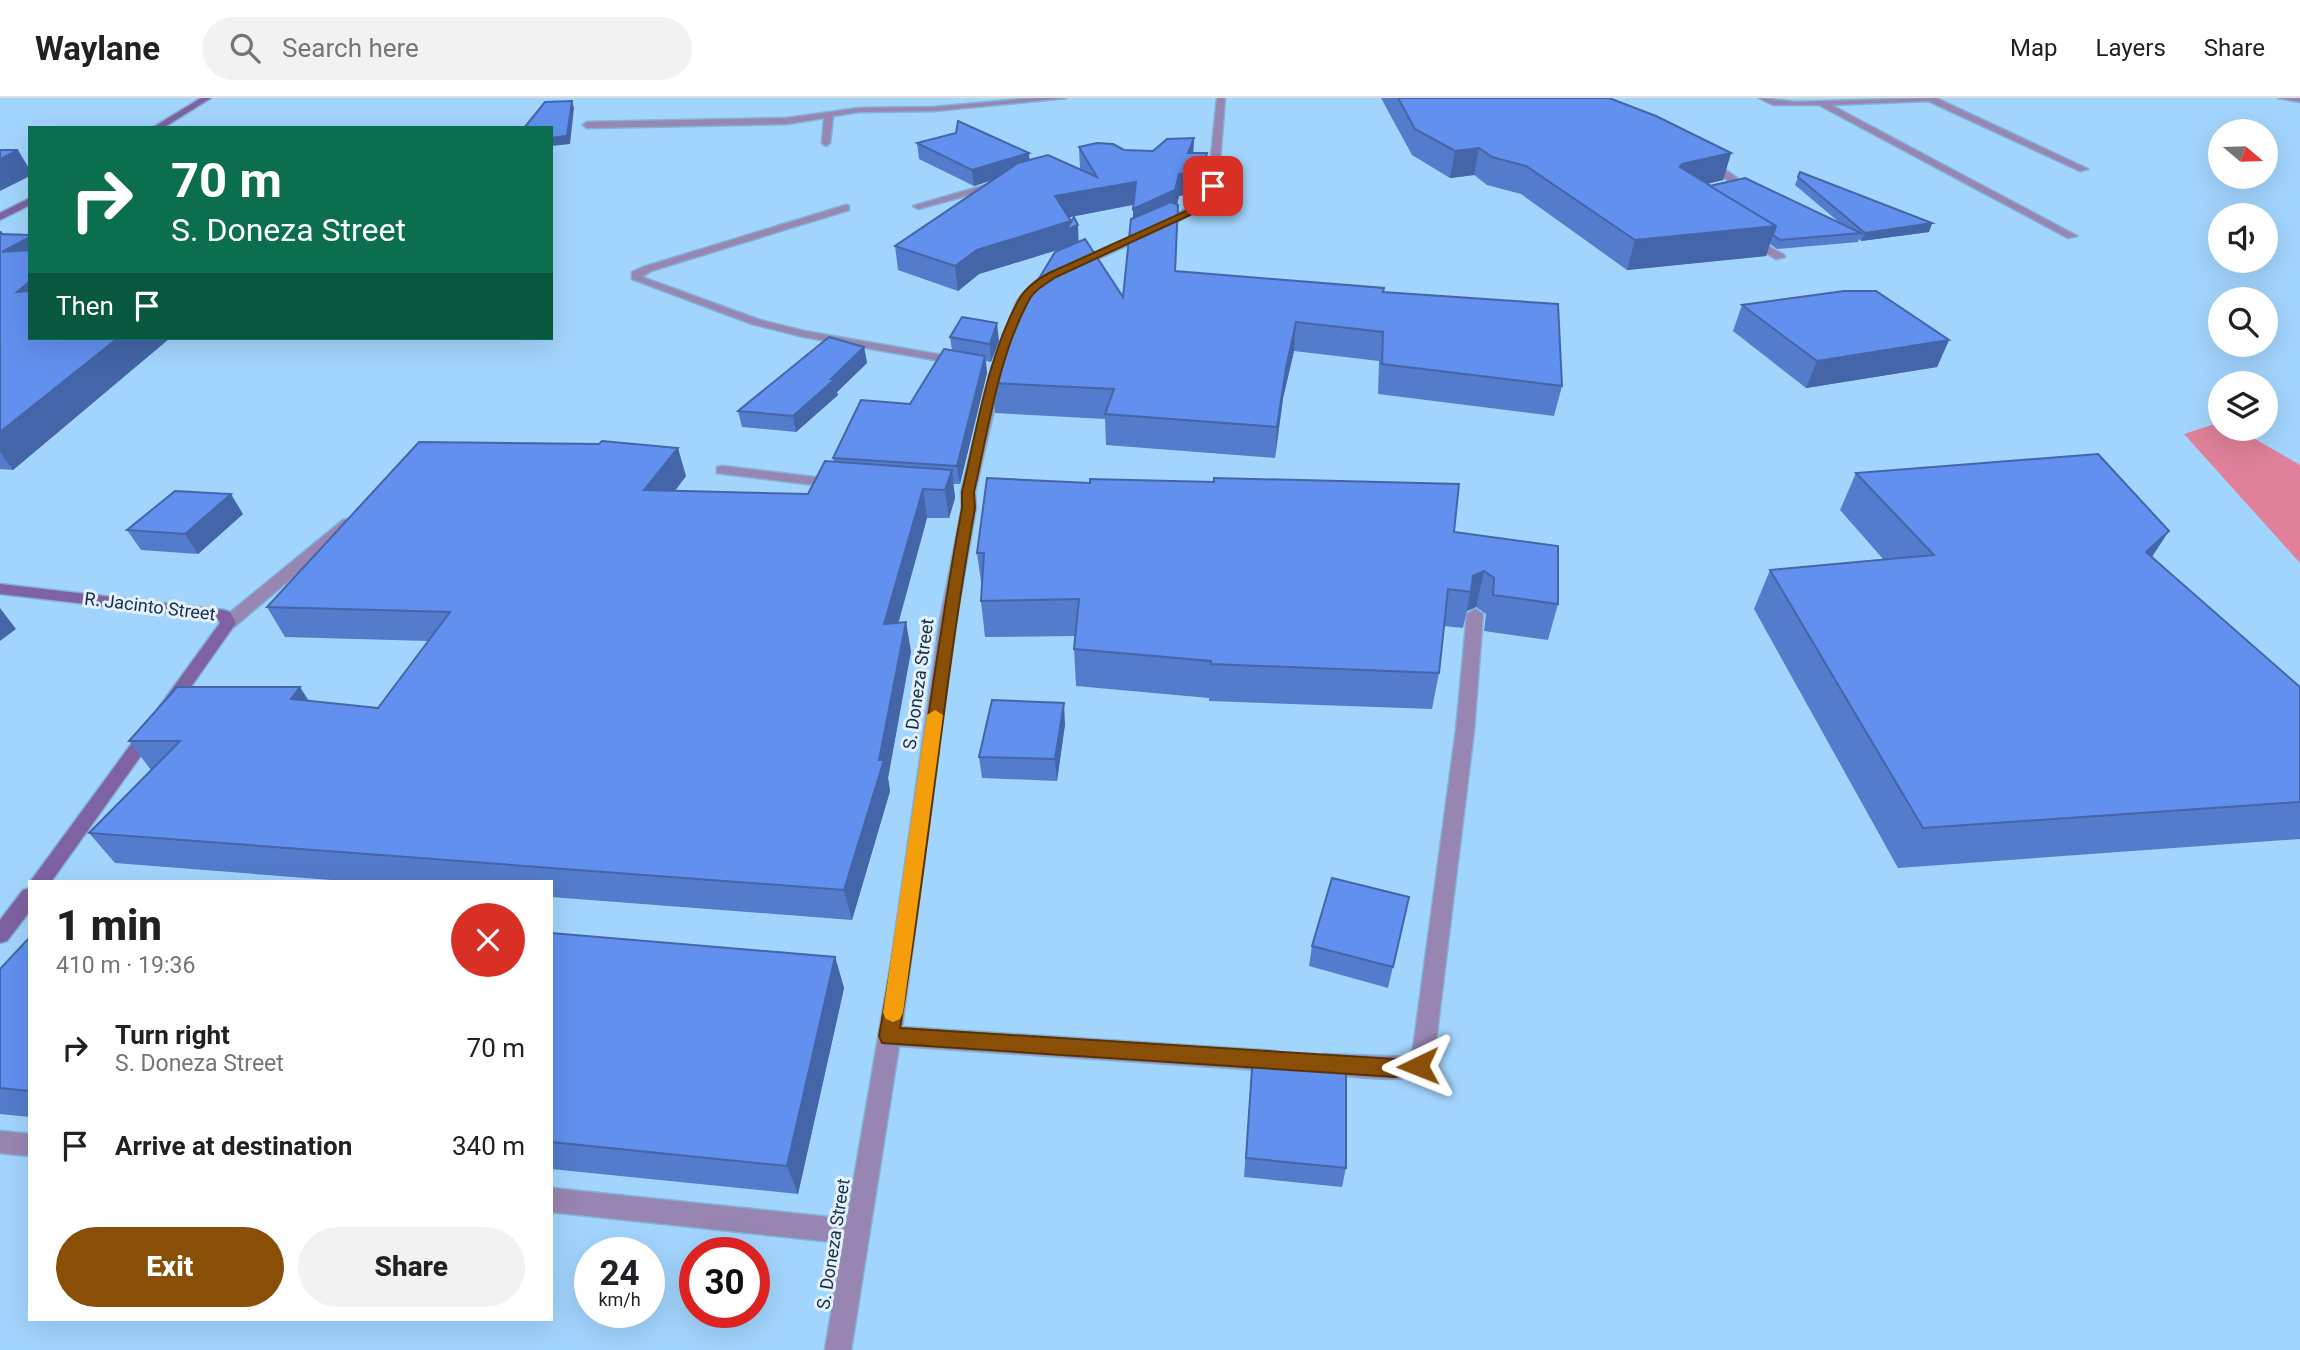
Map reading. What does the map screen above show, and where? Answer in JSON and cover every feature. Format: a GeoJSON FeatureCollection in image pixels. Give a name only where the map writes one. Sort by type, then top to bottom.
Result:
{"type":"FeatureCollection","features":[{"type":"Feature","properties":{"kind":"street"},"geometry":{"type":"LineString","coordinates":[[159,126],[207,98]]}},
{"type":"Feature","properties":{"kind":"street"},"geometry":{"type":"LineString","coordinates":[[587,125],[771,122],[859,110],[934,109],[1062,98]]}},
{"type":"Feature","properties":{"kind":"street","name":"S. Doneza Street"},"geometry":{"type":"LineString","coordinates":[[838,1350],[902,963],[948,620],[969,508],[961,491],[990,368],[1023,301],[1035,286],[1052,275],[1162,226],[1202,204],[1213,186],[1210,154],[1221,98]]}},
{"type":"Feature","properties":{"kind":"street"},"geometry":{"type":"LineString","coordinates":[[1763,98],[1773,103],[1931,98],[2083,169]]}},
{"type":"Feature","properties":{"kind":"street"},"geometry":{"type":"LineString","coordinates":[[2282,98],[2300,100]]}},
{"type":"Feature","properties":{"kind":"street"},"geometry":{"type":"LineString","coordinates":[[1821,103],[2072,236]]}},
{"type":"Feature","properties":{"kind":"street"},"geometry":{"type":"LineString","coordinates":[[826,142],[829,114]]}},
{"type":"Feature","properties":{"kind":"street"},"geometry":{"type":"LineString","coordinates":[[1698,161],[1737,183],[1705,189]]}},
{"type":"Feature","properties":{"kind":"street"},"geometry":{"type":"LineString","coordinates":[[918,206],[1008,182]]}},
{"type":"Feature","properties":{"kind":"street"},"geometry":{"type":"LineString","coordinates":[[0,218],[28,202]]}},
{"type":"Feature","properties":{"kind":"street"},"geometry":{"type":"LineString","coordinates":[[846,208],[648,269],[636,274],[637,279],[756,322],[804,334],[970,364]]}},
{"type":"Feature","properties":{"kind":"street"},"geometry":{"type":"LineString","coordinates":[[1736,230],[1780,257]]}},
{"type":"Feature","properties":{"kind":"street"},"geometry":{"type":"LineString","coordinates":[[722,470],[851,485]]}},
{"type":"Feature","properties":{"kind":"street"},"geometry":{"type":"LineString","coordinates":[[228,624],[363,511]]}},
{"type":"Feature","properties":{"kind":"street","name":"R. Jacinto Street"},"geometry":{"type":"LineString","coordinates":[[0,589],[206,611],[224,615],[228,624],[41,880]]}},
{"type":"Feature","properties":{"kind":"street"},"geometry":{"type":"LineString","coordinates":[[889,1036],[1395,1068],[1418,1066],[1424,1049],[1458,785],[1475,614]]}},
{"type":"Feature","properties":{"kind":"street"},"geometry":{"type":"LineString","coordinates":[[0,934],[28,899]]}},
{"type":"Feature","properties":{"kind":"street"},"geometry":{"type":"LineString","coordinates":[[0,1143],[28,1145]]}},
{"type":"Feature","properties":{"kind":"street"},"geometry":{"type":"LineString","coordinates":[[553,1200],[856,1232]]}},
{"type":"Feature","properties":{"kind":"shaded area"},"geometry":{"type":"Polygon","coordinates":[[[2208,426],[2208,441],[2259,441],[2300,465],[2300,563],[2184,434],[2208,426]]]}},
{"type":"Feature","properties":{"kind":"building"},"geometry":{"type":"Polygon","coordinates":[[[1398,98],[1609,98],[1656,116],[1731,153],[1682,164],[1680,167],[1776,226],[1635,240],[1526,166],[1492,157],[1479,148],[1455,151],[1415,129],[1398,98]]]}},
{"type":"Feature","properties":{"kind":"building"},"geometry":{"type":"Polygon","coordinates":[[[572,101],[567,136],[553,138],[553,126],[526,126],[545,102],[572,101]]]}},
{"type":"Feature","properties":{"kind":"building"},"geometry":{"type":"Polygon","coordinates":[[[958,121],[1029,153],[972,170],[917,143],[956,133],[958,121]]]}},
{"type":"Feature","properties":{"kind":"building"},"geometry":{"type":"Polygon","coordinates":[[[1194,138],[1188,153],[1207,153],[1202,170],[1179,174],[1175,190],[1133,209],[1136,182],[1055,196],[1071,221],[977,250],[955,266],[895,246],[1018,163],[1048,155],[1097,177],[1079,147],[1097,143],[1113,144],[1124,150],[1153,151],[1167,139],[1194,138]]]}},
{"type":"Feature","properties":{"kind":"building"},"geometry":{"type":"Polygon","coordinates":[[[0,150],[18,150],[0,159],[0,150]]]}},
{"type":"Feature","properties":{"kind":"building"},"geometry":{"type":"Polygon","coordinates":[[[1800,172],[1932,223],[1865,233],[1798,177],[1800,172]]]}},
{"type":"Feature","properties":{"kind":"building"},"geometry":{"type":"Polygon","coordinates":[[[1745,178],[1861,233],[1780,240],[1773,235],[1776,226],[1710,186],[1745,178]]]}},
{"type":"Feature","properties":{"kind":"building"},"geometry":{"type":"Polygon","coordinates":[[[1171,202],[1178,205],[1175,271],[1384,288],[1383,292],[1558,304],[1562,386],[1382,364],[1383,332],[1296,322],[1277,427],[1105,414],[1114,389],[992,383],[1012,314],[1017,315],[1055,252],[1085,239],[1123,297],[1131,219],[1171,202]]]}},
{"type":"Feature","properties":{"kind":"building"},"geometry":{"type":"Polygon","coordinates":[[[1074,217],[1078,225],[1066,230],[1074,217]]]}},
{"type":"Feature","properties":{"kind":"building"},"geometry":{"type":"Polygon","coordinates":[[[0,234],[28,235],[28,238],[2,252],[28,250],[28,283],[17,292],[28,291],[28,340],[115,340],[0,432],[0,234]]]}},
{"type":"Feature","properties":{"kind":"building"},"geometry":{"type":"Polygon","coordinates":[[[1844,291],[1876,291],[1949,340],[1817,361],[1742,305],[1844,291]]]}},
{"type":"Feature","properties":{"kind":"building"},"geometry":{"type":"Polygon","coordinates":[[[962,317],[997,323],[990,344],[950,337],[962,317]]]}},
{"type":"Feature","properties":{"kind":"building"},"geometry":{"type":"Polygon","coordinates":[[[829,337],[864,347],[831,379],[835,379],[793,416],[738,411],[829,337]]]}},
{"type":"Feature","properties":{"kind":"building"},"geometry":{"type":"Polygon","coordinates":[[[944,349],[985,356],[957,466],[833,458],[861,400],[910,404],[944,349]]]}},
{"type":"Feature","properties":{"kind":"building"},"geometry":{"type":"Polygon","coordinates":[[[602,441],[678,448],[644,490],[808,494],[825,461],[952,470],[945,490],[923,489],[884,624],[906,622],[879,760],[884,760],[844,890],[89,833],[180,741],[129,741],[177,687],[300,687],[291,699],[378,708],[450,612],[267,607],[419,442],[599,444],[602,441]]]}},
{"type":"Feature","properties":{"kind":"building"},"geometry":{"type":"Polygon","coordinates":[[[2098,454],[2169,531],[2146,552],[2300,687],[2300,802],[1923,828],[1770,570],[1934,555],[1856,473],[2098,454]]]}},
{"type":"Feature","properties":{"kind":"building"},"geometry":{"type":"Polygon","coordinates":[[[987,478],[1090,483],[1090,479],[1214,482],[1214,478],[1459,484],[1454,532],[1558,546],[1558,604],[1493,595],[1494,578],[1484,571],[1473,576],[1471,592],[1448,589],[1439,673],[1211,664],[1211,661],[1074,649],[1079,599],[981,601],[984,553],[977,553],[987,478]]]}},
{"type":"Feature","properties":{"kind":"building"},"geometry":{"type":"Polygon","coordinates":[[[175,491],[231,494],[185,534],[127,530],[175,491]]]}},
{"type":"Feature","properties":{"kind":"building"},"geometry":{"type":"Polygon","coordinates":[[[992,700],[1064,703],[1055,759],[979,757],[992,700]]]}},
{"type":"Feature","properties":{"kind":"building"},"geometry":{"type":"Polygon","coordinates":[[[1332,878],[1409,897],[1393,967],[1312,946],[1332,878]]]}},
{"type":"Feature","properties":{"kind":"building"},"geometry":{"type":"Polygon","coordinates":[[[553,933],[835,957],[787,1166],[553,1142],[553,933]]]}},
{"type":"Feature","properties":{"kind":"building"},"geometry":{"type":"Polygon","coordinates":[[[28,939],[28,1091],[0,1088],[0,969],[28,939]]]}},
{"type":"Feature","properties":{"kind":"building"},"geometry":{"type":"Polygon","coordinates":[[[1253,1053],[1346,1063],[1346,1168],[1246,1158],[1253,1053]]]}},
{"type":"Feature","properties":{"kind":"slow traffic"},"geometry":{"type":"LineString","coordinates":[[893,1013],[935,715]]}},
{"type":"Feature","properties":{"kind":"route"},"geometry":{"type":"LineString","coordinates":[[1213,186],[1202,204],[1187,214],[1052,275],[1035,286],[1023,301],[997,369],[968,492],[969,508],[948,620],[902,963],[889,1036],[1395,1068],[1418,1066]]}}]}
